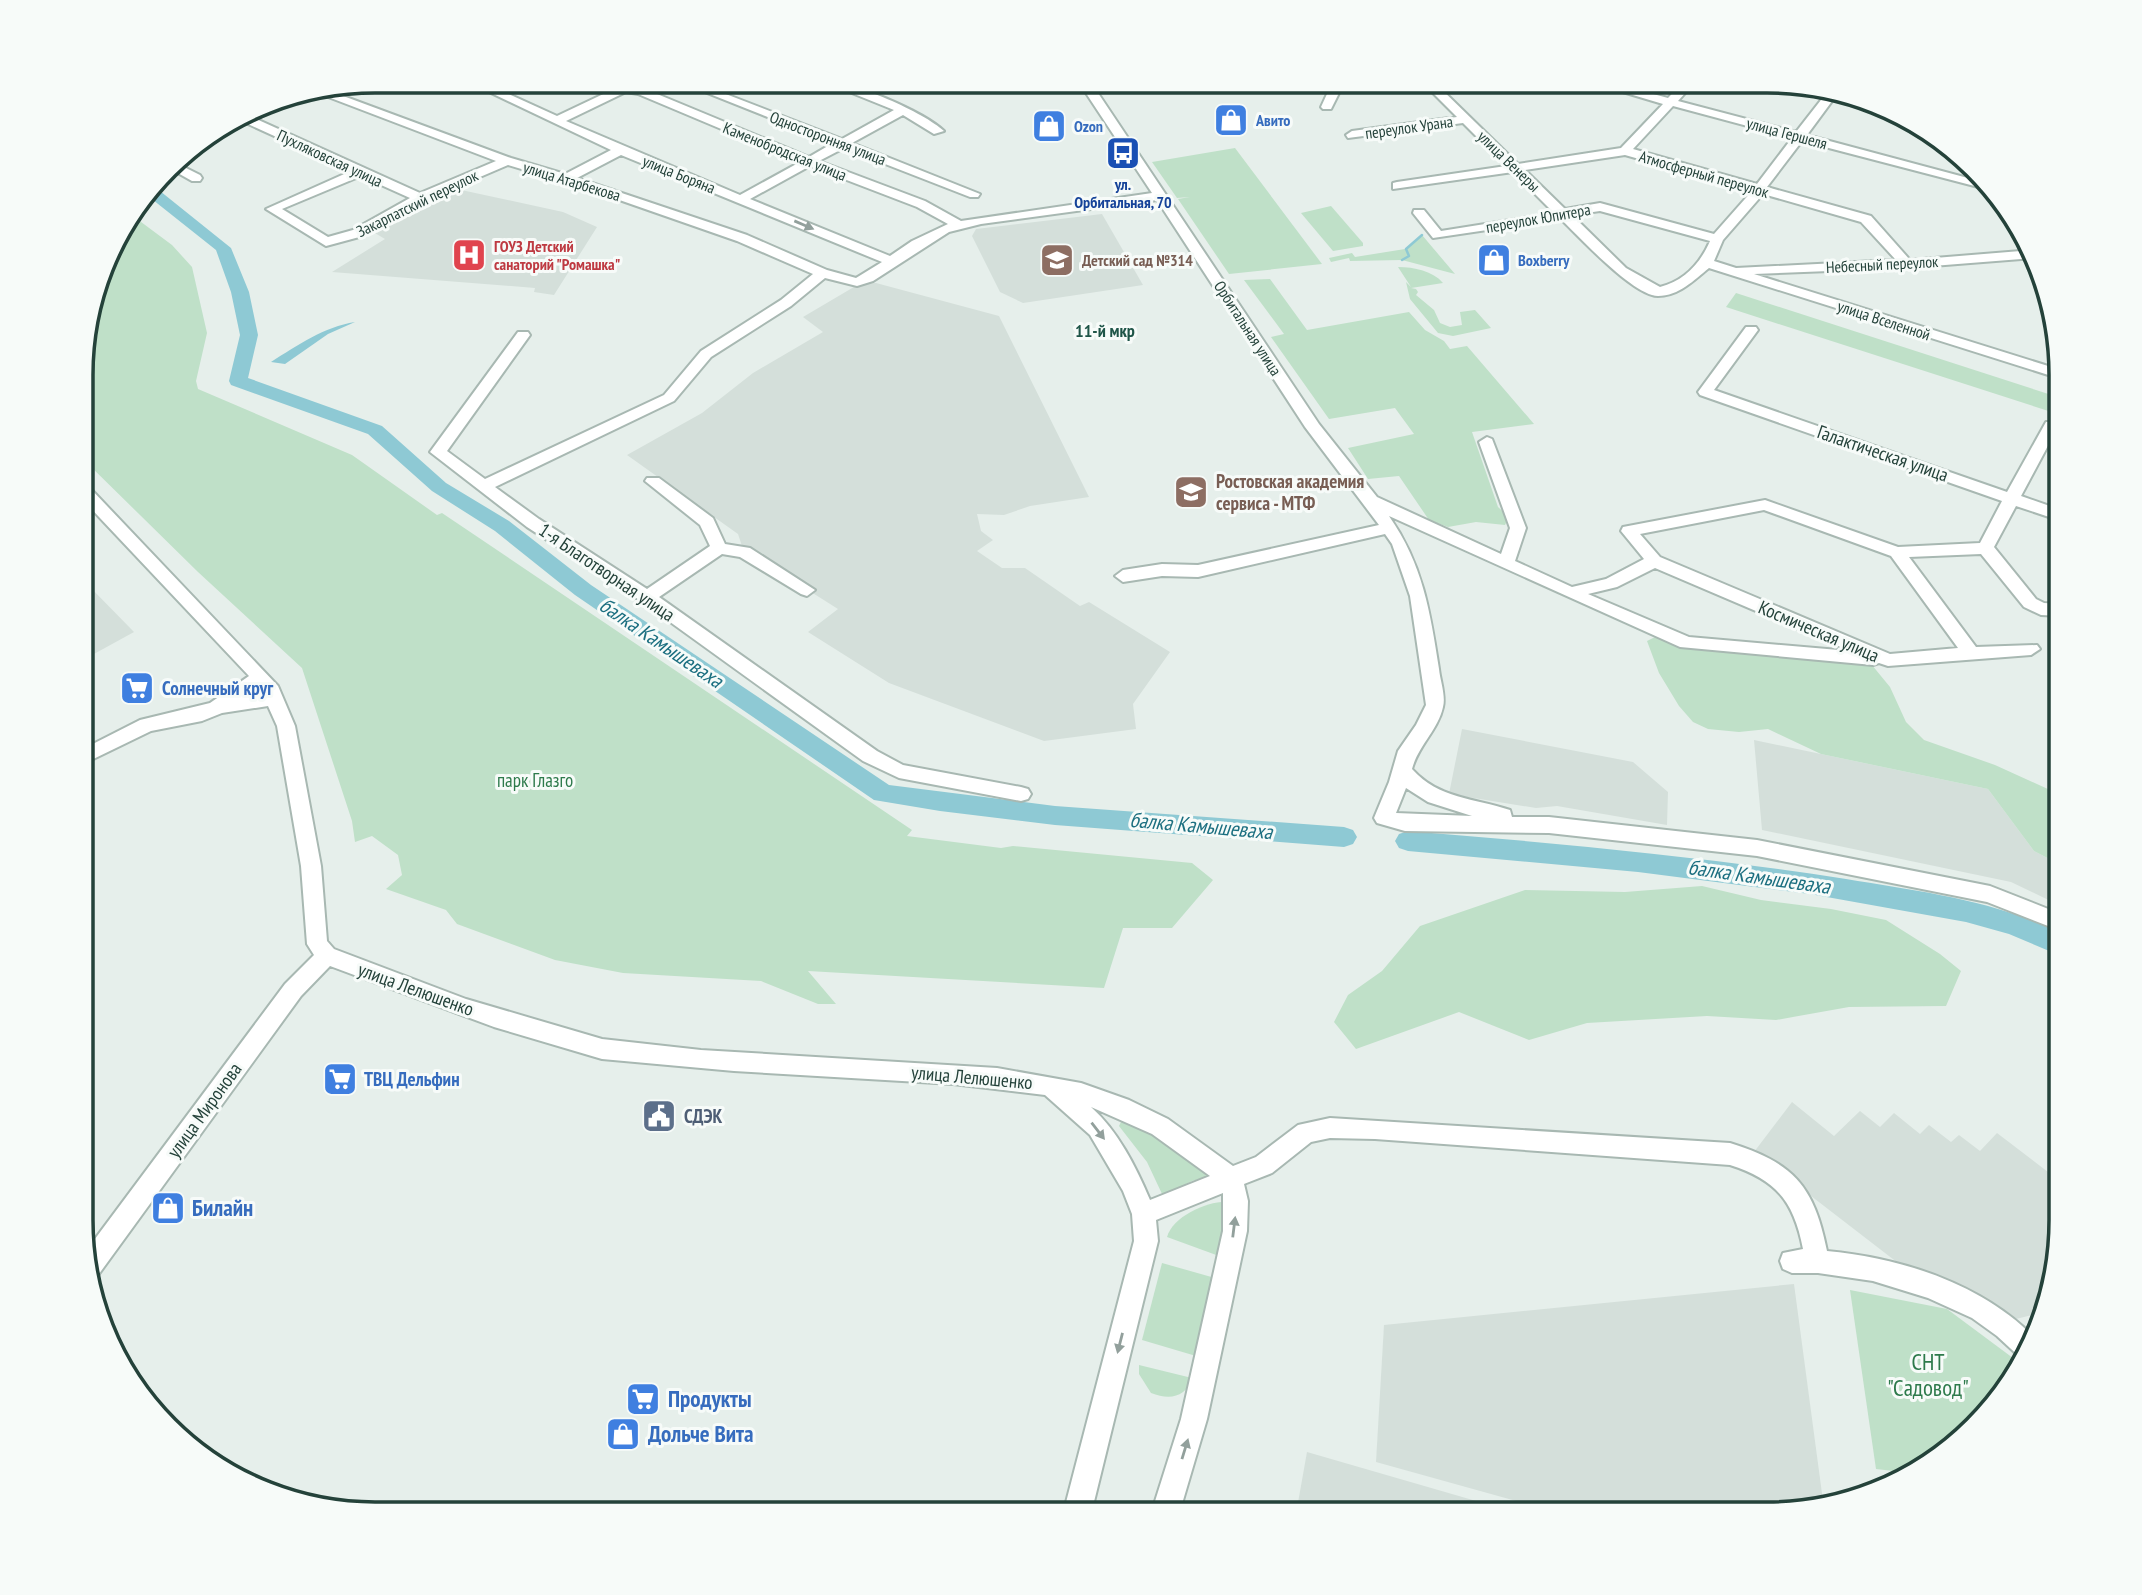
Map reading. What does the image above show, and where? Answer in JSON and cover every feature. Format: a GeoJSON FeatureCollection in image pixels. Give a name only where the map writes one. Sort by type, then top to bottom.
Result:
{"type":"FeatureCollection","features":[{"type":"Feature","properties":{"kind":"street","name":"улица Боряна"},"geometry":{"type":"LineString","coordinates":[[500,93],[620,150],[890,261]]}},
{"type":"Feature","properties":{"kind":"street"},"geometry":{"type":"LineString","coordinates":[[558,120],[615,93]]}},
{"type":"Feature","properties":{"kind":"street","name":"Каменобродская улица"},"geometry":{"type":"LineString","coordinates":[[647,93],[811,162],[921,204],[959,225]]}},
{"type":"Feature","properties":{"kind":"street","name":"Односторонняя улица"},"geometry":{"type":"LineString","coordinates":[[714,93],[974,194]]}},
{"type":"Feature","properties":{"kind":"street"},"geometry":{"type":"LineString","coordinates":[[859,93],[903,110],[938,131]]}},
{"type":"Feature","properties":{"kind":"street","name":"Орбитальная улица"},"geometry":{"type":"LineString","coordinates":[[1092,93],[1313,427],[1371,501],[1400,544],[1419,596],[1435,705],[1424,728],[1407,751],[1384,818],[1405,823],[1549,825]]}},
{"type":"Feature","properties":{"kind":"street"},"geometry":{"type":"LineString","coordinates":[[1327,107],[1333,93]]}},
{"type":"Feature","properties":{"kind":"street","name":"улица Венеры"},"geometry":{"type":"LineString","coordinates":[[1439,93],[1620,271],[1658,292],[1678,287],[1707,263]]}},
{"type":"Feature","properties":{"kind":"street","name":"улица Гершеля"},"geometry":{"type":"LineString","coordinates":[[1637,93],[1974,184]]}},
{"type":"Feature","properties":{"kind":"street"},"geometry":{"type":"LineString","coordinates":[[1625,151],[1679,93]]}},
{"type":"Feature","properties":{"kind":"street","name":"улица Атарбекова"},"geometry":{"type":"LineString","coordinates":[[333,96],[508,160],[742,238],[822,273],[857,282],[868,278],[890,261]]}},
{"type":"Feature","properties":{"kind":"street"},"geometry":{"type":"LineString","coordinates":[[1707,263],[1717,239],[1759,190],[1827,99]]}},
{"type":"Feature","properties":{"kind":"street"},"geometry":{"type":"LineString","coordinates":[[741,199],[903,110]]}},
{"type":"Feature","properties":{"kind":"street","name":"переулок Урана"},"geometry":{"type":"LineString","coordinates":[[1352,135],[1466,119]]}},
{"type":"Feature","properties":{"kind":"street","name":"Пухляковская улица"},"geometry":{"type":"LineString","coordinates":[[250,122],[420,198]]}},
{"type":"Feature","properties":{"kind":"street"},"geometry":{"type":"LineString","coordinates":[[565,179],[620,150]]}},
{"type":"Feature","properties":{"kind":"street","name":"Атмосферный переулок"},"geometry":{"type":"LineString","coordinates":[[1397,186],[1625,151],[1866,219],[1907,264]]}},
{"type":"Feature","properties":{"kind":"street","name":"Закарпатский переулок"},"geometry":{"type":"LineString","coordinates":[[360,172],[272,209],[326,242],[358,233],[420,198],[508,160]]}},
{"type":"Feature","properties":{"kind":"street"},"geometry":{"type":"LineString","coordinates":[[181,170],[196,178]]}},
{"type":"Feature","properties":{"kind":"street"},"geometry":{"type":"LineString","coordinates":[[890,261],[935,234],[959,225],[1160,197]]}},
{"type":"Feature","properties":{"kind":"street","name":"переулок Юпитера"},"geometry":{"type":"LineString","coordinates":[[1419,213],[1438,235],[1554,218],[1563,213],[1607,207],[1717,239]]}},
{"type":"Feature","properties":{"kind":"street","name":"Небесный переулок"},"geometry":{"type":"LineString","coordinates":[[1730,270],[1907,264],[2022,255]]}},
{"type":"Feature","properties":{"kind":"street","name":"улица Вселенной"},"geometry":{"type":"LineString","coordinates":[[1707,263],[2049,372]]}},
{"type":"Feature","properties":{"kind":"street"},"geometry":{"type":"LineString","coordinates":[[483,486],[657,405],[668,398],[706,354],[786,303],[822,273]]}},
{"type":"Feature","properties":{"kind":"street","name":"Галактическая улица"},"geometry":{"type":"LineString","coordinates":[[1751,330],[1705,392],[2049,512]]}},
{"type":"Feature","properties":{"kind":"street","name":"1-я Благотворная улица"},"geometry":{"type":"LineString","coordinates":[[523,335],[438,452],[533,523],[647,597],[870,755],[899,771],[1021,794]]}},
{"type":"Feature","properties":{"kind":"street"},"geometry":{"type":"LineString","coordinates":[[1985,548],[2049,429]]}},
{"type":"Feature","properties":{"kind":"street"},"geometry":{"type":"LineString","coordinates":[[1487,442],[1518,528],[1506,564]]}},
{"type":"Feature","properties":{"kind":"street"},"geometry":{"type":"LineString","coordinates":[[653,481],[707,522],[719,548]]}},
{"type":"Feature","properties":{"kind":"street"},"geometry":{"type":"LineString","coordinates":[[1371,501],[1686,643],[1888,660]]}},
{"type":"Feature","properties":{"kind":"street"},"geometry":{"type":"LineString","coordinates":[[93,502],[260,677],[274,698],[286,726],[304,820],[311,866],[317,944],[327,955]]}},
{"type":"Feature","properties":{"kind":"street"},"geometry":{"type":"LineString","coordinates":[[1629,531],[1766,505],[1897,552],[1985,548]]}},
{"type":"Feature","properties":{"kind":"street"},"geometry":{"type":"LineString","coordinates":[[1123,576],[1162,570],[1198,571],[1389,528]]}},
{"type":"Feature","properties":{"kind":"street","name":"Космическая улица"},"geometry":{"type":"LineString","coordinates":[[1629,531],[1654,561],[1888,660],[2031,649]]}},
{"type":"Feature","properties":{"kind":"street"},"geometry":{"type":"LineString","coordinates":[[647,597],[719,548],[744,552],[807,590]]}},
{"type":"Feature","properties":{"kind":"street"},"geometry":{"type":"LineString","coordinates":[[1985,548],[2030,603],[2049,609]]}},
{"type":"Feature","properties":{"kind":"street"},"geometry":{"type":"LineString","coordinates":[[1897,552],[1972,655]]}},
{"type":"Feature","properties":{"kind":"street"},"geometry":{"type":"LineString","coordinates":[[1570,593],[1611,583],[1654,561]]}},
{"type":"Feature","properties":{"kind":"street"},"geometry":{"type":"LineString","coordinates":[[216,708],[260,677]]}},
{"type":"Feature","properties":{"kind":"street"},"geometry":{"type":"LineString","coordinates":[[93,752],[148,724],[274,698]]}},
{"type":"Feature","properties":{"kind":"street"},"geometry":{"type":"LineString","coordinates":[[1402,771],[1413,786],[1429,795],[1464,807],[1549,825],[1782,853],[1990,894],[2049,918]]}},
{"type":"Feature","properties":{"kind":"street","name":"улица Лелюшенко"},"geometry":{"type":"LineString","coordinates":[[327,955],[451,1003],[599,1048],[775,1064],[968,1075],[1048,1084],[1087,1093],[1159,1126],[1199,1153],[1231,1181]]}},
{"type":"Feature","properties":{"kind":"street","name":"улица Миронова"},"geometry":{"type":"LineString","coordinates":[[95,1259],[293,990],[327,955]]}},
{"type":"Feature","properties":{"kind":"street","name":"улица Лелюшенко"},"geometry":{"type":"LineString","coordinates":[[1048,1084],[1098,1128],[1132,1185],[1144,1214],[1146,1241],[1080,1502]]}},
{"type":"Feature","properties":{"kind":"street"},"geometry":{"type":"LineString","coordinates":[[1144,1214],[1264,1166],[1306,1132],[1331,1128],[1730,1154],[1750,1159],[1797,1195],[1805,1209],[1817,1260]]}},
{"type":"Feature","properties":{"kind":"street"},"geometry":{"type":"LineString","coordinates":[[1169,1502],[1194,1419],[1235,1231],[1237,1201],[1231,1181]]}},
{"type":"Feature","properties":{"kind":"street"},"geometry":{"type":"LineString","coordinates":[[1792,1261],[1817,1260],[1905,1276],[1951,1296],[2001,1323],[2021,1342]]}},
{"type":"Feature","properties":{"kind":"shaded area","name":"ГОУЗ Детский санаторий \"Ромашка\""},"geometry":{"type":"Polygon","coordinates":[[[452,188],[563,212],[597,227],[554,295],[534,292],[535,288],[332,272],[385,239],[368,229],[376,223],[452,188]]]}},
{"type":"Feature","properties":{"kind":"shaded area","name":"Детский сад №314"},"geometry":{"type":"Polygon","coordinates":[[[1102,214],[1143,285],[1023,303],[1000,292],[972,236],[976,229],[1102,214]]]}},
{"type":"Feature","properties":{"kind":"shaded area"},"geometry":{"type":"Polygon","coordinates":[[[876,283],[999,316],[1089,497],[1030,506],[1004,515],[977,514],[981,531],[993,540],[977,551],[1002,568],[1025,568],[1080,606],[1089,602],[1170,652],[1133,704],[1136,729],[1044,741],[889,683],[808,632],[838,609],[743,549],[738,534],[627,455],[702,413],[753,373],[823,332],[803,317],[859,284],[876,283]]]}},
{"type":"Feature","properties":{"kind":"shaded area"},"geometry":{"type":"Polygon","coordinates":[[[93,590],[134,632],[93,655],[93,590]]]}},
{"type":"Feature","properties":{"kind":"shaded area"},"geometry":{"type":"Polygon","coordinates":[[[1462,729],[1633,762],[1668,792],[1667,825],[1557,806],[1536,808],[1449,794],[1462,729]]]}},
{"type":"Feature","properties":{"kind":"shaded area"},"geometry":{"type":"Polygon","coordinates":[[[1754,740],[1988,789],[2034,851],[2049,859],[2049,900],[2011,882],[1762,830],[1754,740]]]}},
{"type":"Feature","properties":{"kind":"shaded area"},"geometry":{"type":"Polygon","coordinates":[[[1792,1102],[1834,1136],[1860,1111],[1880,1127],[1894,1113],[1920,1134],[1929,1125],[1951,1142],[1959,1135],[1980,1151],[1997,1133],[2049,1171],[2047,1257],[2033,1315],[2008,1321],[1898,1263],[1754,1152],[1792,1102]]]}},
{"type":"Feature","properties":{"kind":"shaded area"},"geometry":{"type":"Polygon","coordinates":[[[1794,1284],[1822,1497],[1786,1502],[1520,1502],[1376,1462],[1384,1325],[1794,1284]]]}},
{"type":"Feature","properties":{"kind":"shaded area"},"geometry":{"type":"Polygon","coordinates":[[[1307,1452],[1480,1502],[1298,1502],[1307,1452]]]}},
{"type":"Feature","properties":{"kind":"green space"},"geometry":{"type":"Polygon","coordinates":[[[1235,148],[1322,264],[1229,274],[1178,199],[1190,197],[1177,198],[1152,162],[1235,148]]]}},
{"type":"Feature","properties":{"kind":"green space"},"geometry":{"type":"Polygon","coordinates":[[[1331,206],[1363,246],[1333,251],[1301,213],[1331,206]]]}},
{"type":"Feature","properties":{"kind":"green space","name":"парк Глазго"},"geometry":{"type":"Polygon","coordinates":[[[139,220],[172,245],[192,267],[207,333],[196,381],[198,389],[352,455],[437,515],[442,513],[912,830],[907,836],[1001,848],[1013,846],[1192,863],[1213,880],[1172,928],[1123,928],[1104,988],[808,971],[836,1004],[818,1004],[761,981],[623,973],[555,960],[457,924],[446,910],[386,889],[402,875],[398,855],[372,836],[355,842],[352,821],[302,668],[198,572],[93,469],[93,356],[98,320],[114,267],[139,220]]]}},
{"type":"Feature","properties":{"kind":"green space"},"geometry":{"type":"Polygon","coordinates":[[[1422,235],[1455,274],[1402,260],[1350,261],[1349,258],[1331,262],[1329,258],[1352,253],[1355,257],[1405,249],[1422,235]]]}},
{"type":"Feature","properties":{"kind":"green space"},"geometry":{"type":"Polygon","coordinates":[[[1398,267],[1423,270],[1443,283],[1411,288],[1416,289],[1416,295],[1434,310],[1440,323],[1450,327],[1462,325],[1460,312],[1475,310],[1491,328],[1453,336],[1438,333],[1410,299],[1406,282],[1411,287],[1398,267]]]}},
{"type":"Feature","properties":{"kind":"green space"},"geometry":{"type":"Polygon","coordinates":[[[1270,279],[1307,330],[1409,312],[1425,330],[1444,341],[1450,349],[1467,346],[1534,424],[1472,432],[1498,507],[1509,517],[1505,525],[1476,522],[1448,527],[1429,520],[1399,476],[1368,479],[1348,448],[1414,434],[1395,408],[1329,419],[1271,337],[1284,334],[1244,280],[1270,279]]]}},
{"type":"Feature","properties":{"kind":"green space"},"geometry":{"type":"Polygon","coordinates":[[[1736,293],[2049,394],[2049,411],[1726,307],[1736,293]]]}},
{"type":"Feature","properties":{"kind":"green space"},"geometry":{"type":"Polygon","coordinates":[[[1661,634],[1867,659],[1890,687],[1906,722],[1924,740],[1995,765],[2049,790],[2049,859],[2034,851],[1988,789],[1821,754],[1768,729],[1739,732],[1708,729],[1693,722],[1679,706],[1659,673],[1647,641],[1661,634]]]}},
{"type":"Feature","properties":{"kind":"green space"},"geometry":{"type":"Polygon","coordinates":[[[1702,886],[1761,900],[1831,909],[1886,920],[1940,954],[1961,971],[1946,1006],[1849,1007],[1776,1020],[1707,1016],[1587,1023],[1529,1040],[1459,1012],[1356,1049],[1334,1022],[1348,995],[1382,971],[1420,926],[1525,890],[1625,892],[1702,886]]]}},
{"type":"Feature","properties":{"kind":"green space"},"geometry":{"type":"Polygon","coordinates":[[[1131,1121],[1215,1175],[1192,1181],[1163,1196],[1147,1162],[1119,1126],[1121,1122],[1131,1121]]]}},
{"type":"Feature","properties":{"kind":"green space"},"geometry":{"type":"Polygon","coordinates":[[[1229,1202],[1219,1256],[1167,1237],[1176,1222],[1184,1216],[1202,1207],[1229,1202]]]}},
{"type":"Feature","properties":{"kind":"green space"},"geometry":{"type":"Polygon","coordinates":[[[1162,1263],[1215,1278],[1196,1356],[1142,1340],[1162,1263]]]}},
{"type":"Feature","properties":{"kind":"green space","name":"СНТ \"Садовод\""},"geometry":{"type":"Polygon","coordinates":[[[1850,1290],[1947,1309],[2013,1358],[1991,1392],[1967,1420],[1939,1444],[1895,1471],[1876,1469],[1850,1290]]]}},
{"type":"Feature","properties":{"kind":"green space"},"geometry":{"type":"Polygon","coordinates":[[[1139,1365],[1192,1378],[1186,1390],[1176,1396],[1158,1395],[1151,1393],[1139,1374],[1139,1365]]]}},
{"type":"Feature","properties":{"kind":"water"},"geometry":{"type":"Polygon","coordinates":[[[355,322],[328,334],[285,364],[271,362],[322,332],[355,322]]]}},
{"type":"Feature","properties":{"kind":"waterway","name":"балка Камышеваха"},"geometry":{"type":"LineString","coordinates":[[158,195],[223,248],[240,292],[249,335],[238,381],[375,430],[439,487],[502,526],[583,590],[883,793],[1055,816],[1344,837]]}},
{"type":"Feature","properties":{"kind":"waterway"},"geometry":{"type":"LineString","coordinates":[[1402,260],[1409,256],[1406,249],[1422,235]]}},
{"type":"Feature","properties":{"kind":"waterway","name":"балка Камышеваха"},"geometry":{"type":"LineString","coordinates":[[1408,841],[1638,862],[1810,884],[1966,911],[2015,925],[2049,939]]}},
{"type":"Feature","properties":{"kind":"place","name":"Авито"},"geometry":{"type":"Point","coordinates":[1231,120]}},
{"type":"Feature","properties":{"kind":"place","name":"Ozon"},"geometry":{"type":"Point","coordinates":[1049,126]}},
{"type":"Feature","properties":{"kind":"place","name":"ул. Орбитальная, 70"},"geometry":{"type":"Point","coordinates":[1123,153]}},
{"type":"Feature","properties":{"kind":"place","name":"ГОУЗ Детский санаторий \"Ромашка\""},"geometry":{"type":"Point","coordinates":[469,255]}},
{"type":"Feature","properties":{"kind":"place","name":"Детский сад №314"},"geometry":{"type":"Point","coordinates":[1057,260]}},
{"type":"Feature","properties":{"kind":"place","name":"Boxberry"},"geometry":{"type":"Point","coordinates":[1494,260]}},
{"type":"Feature","properties":{"kind":"place","name":"Ростовская академия сервиса - МТФ"},"geometry":{"type":"Point","coordinates":[1191,492]}},
{"type":"Feature","properties":{"kind":"place","name":"Солнечный круг"},"geometry":{"type":"Point","coordinates":[137,688]}},
{"type":"Feature","properties":{"kind":"place","name":"ТВЦ Дельфин"},"geometry":{"type":"Point","coordinates":[340,1079]}},
{"type":"Feature","properties":{"kind":"place","name":"СДЭК"},"geometry":{"type":"Point","coordinates":[659,1116]}},
{"type":"Feature","properties":{"kind":"place","name":"Билайн"},"geometry":{"type":"Point","coordinates":[168,1208]}},
{"type":"Feature","properties":{"kind":"place","name":"Продукты"},"geometry":{"type":"Point","coordinates":[643,1399]}},
{"type":"Feature","properties":{"kind":"place","name":"Дольче Вита"},"geometry":{"type":"Point","coordinates":[623,1434]}},
{"type":"Feature","properties":{"kind":"district","name":"11-й мкр"},"geometry":{"type":"Point","coordinates":[1105,331]}}]}
